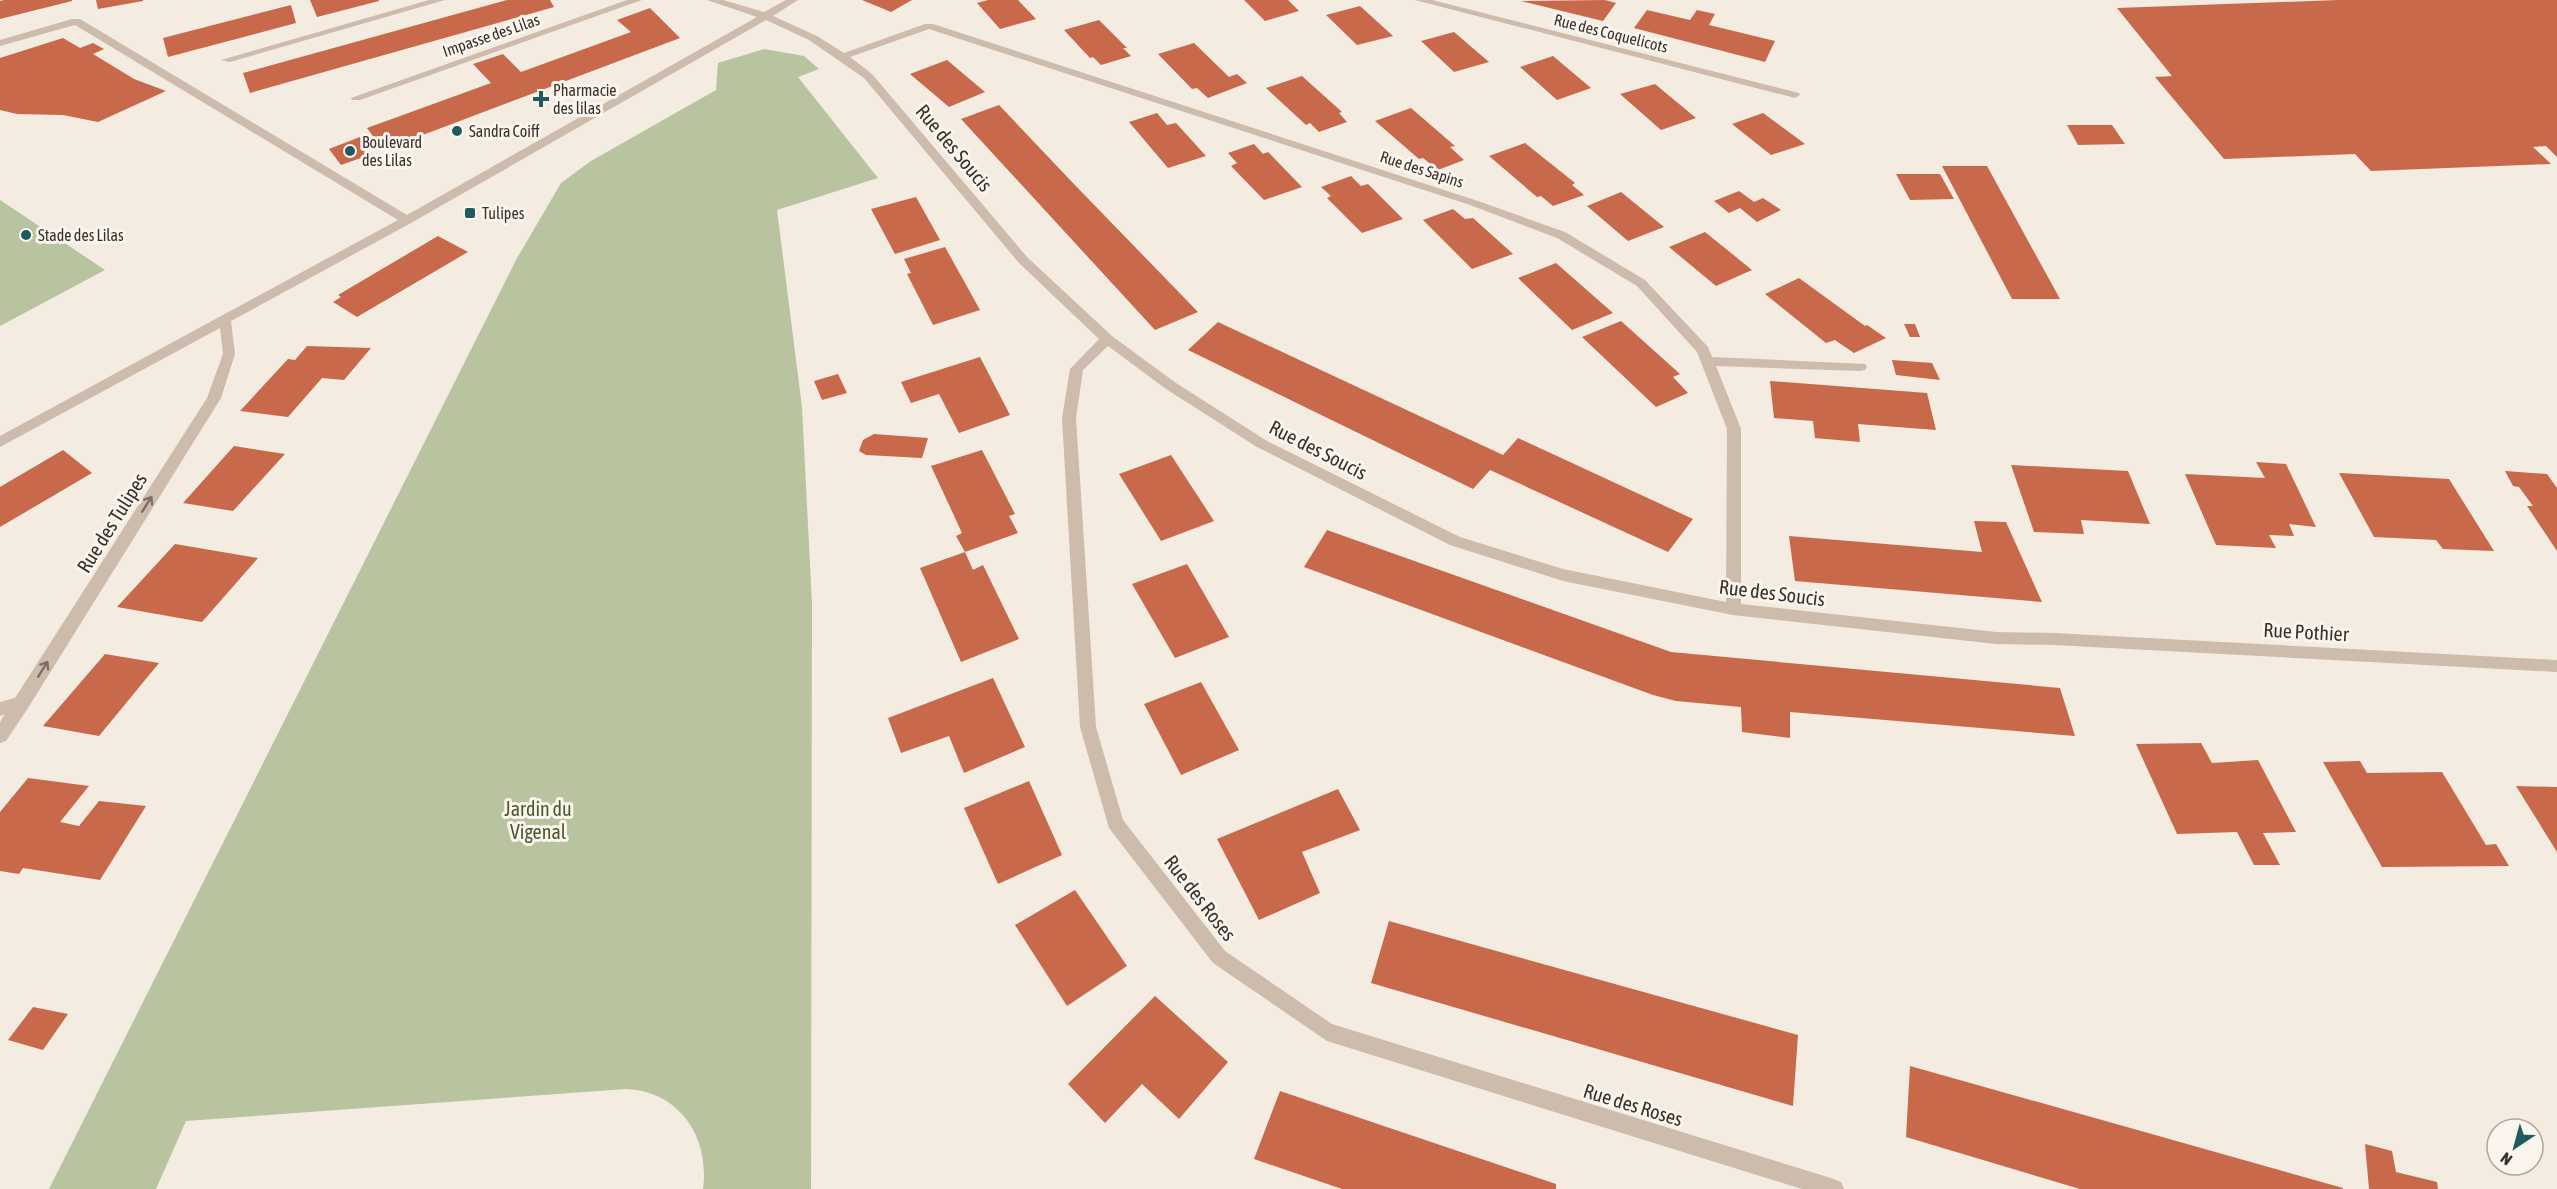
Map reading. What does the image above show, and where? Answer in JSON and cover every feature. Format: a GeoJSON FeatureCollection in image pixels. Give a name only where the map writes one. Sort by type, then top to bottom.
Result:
{"type":"FeatureCollection","features":[{"type":"Feature","properties":{"kind":"street"},"geometry":{"type":"LineString","coordinates":[[226,60],[440,0]]}},
{"type":"Feature","properties":{"kind":"street","name":"Impasse des Lilas"},"geometry":{"type":"LineString","coordinates":[[356,98],[636,0]]}},
{"type":"Feature","properties":{"kind":"street","name":"Rue des Soucis"},"geometry":{"type":"LineString","coordinates":[[712,0],[789,24],[844,56],[867,76],[1023,260],[1107,339],[1171,386],[1262,444],[1455,541],[1563,575],[1732,609],[1964,635],[2054,639]]}},
{"type":"Feature","properties":{"kind":"street"},"geometry":{"type":"LineString","coordinates":[[0,442],[407,220],[793,0]]}},
{"type":"Feature","properties":{"kind":"street","name":"Rue des Coquelicots"},"geometry":{"type":"LineString","coordinates":[[1420,0],[1795,95]]}},
{"type":"Feature","properties":{"kind":"street"},"geometry":{"type":"LineString","coordinates":[[0,43],[76,21],[407,220]]}},
{"type":"Feature","properties":{"kind":"street","name":"Rue des Sapins"},"geometry":{"type":"LineString","coordinates":[[844,56],[929,27],[1474,203],[1561,235],[1641,283],[1703,350],[1734,429],[1732,609]]}},
{"type":"Feature","properties":{"kind":"street","name":"Rue des Tulipes"},"geometry":{"type":"LineString","coordinates":[[0,736],[213,398],[229,354],[225,320]]}},
{"type":"Feature","properties":{"kind":"street","name":"Rue des Roses"},"geometry":{"type":"LineString","coordinates":[[1107,339],[1077,369],[1069,418],[1088,727],[1115,823],[1219,957],[1327,1032],[1834,1189]]}},
{"type":"Feature","properties":{"kind":"street"},"geometry":{"type":"LineString","coordinates":[[1707,361],[1860,367]]}},
{"type":"Feature","properties":{"kind":"street","name":"Rue Pothier"},"geometry":{"type":"LineString","coordinates":[[2054,639],[2557,666]]}},
{"type":"Feature","properties":{"kind":"street"},"geometry":{"type":"LineString","coordinates":[[0,709],[21,703]]}},
{"type":"Feature","properties":{"kind":"green space","name":"Jardin du Vigenal"},"geometry":{"type":"Polygon","coordinates":[[[764,49],[804,56],[819,69],[798,77],[878,178],[777,210],[802,407],[812,604],[811,1189],[703,1189],[702,1152],[696,1135],[687,1121],[676,1108],[662,1098],[626,1089],[186,1121],[156,1189],[49,1189],[516,260],[561,183],[591,161],[716,90],[718,63],[764,49]]]}},
{"type":"Feature","properties":{"kind":"green space","name":"Stade des Lilas"},"geometry":{"type":"Polygon","coordinates":[[[0,200],[105,270],[0,326],[0,200]]]}},
{"type":"Feature","properties":{"kind":"building"},"geometry":{"type":"Polygon","coordinates":[[[96,0],[143,0],[143,1],[98,9],[96,0]]]}},
{"type":"Feature","properties":{"kind":"building"},"geometry":{"type":"Polygon","coordinates":[[[310,0],[379,0],[379,1],[317,17],[310,0]]]}},
{"type":"Feature","properties":{"kind":"building"},"geometry":{"type":"Polygon","coordinates":[[[507,0],[550,0],[554,7],[250,93],[243,73],[507,0]]]}},
{"type":"Feature","properties":{"kind":"building"},"geometry":{"type":"Polygon","coordinates":[[[862,0],[912,0],[891,12],[862,0]]]}},
{"type":"Feature","properties":{"kind":"building"},"geometry":{"type":"Polygon","coordinates":[[[988,0],[1018,0],[1036,19],[1000,29],[977,3],[988,0]]]}},
{"type":"Feature","properties":{"kind":"building"},"geometry":{"type":"Polygon","coordinates":[[[1244,0],[1288,0],[1299,11],[1265,21],[1244,0]]]}},
{"type":"Feature","properties":{"kind":"building"},"geometry":{"type":"Polygon","coordinates":[[[1605,0],[1616,3],[1603,21],[1521,1],[1605,0]]]}},
{"type":"Feature","properties":{"kind":"building"},"geometry":{"type":"Polygon","coordinates":[[[2338,0],[2557,0],[2557,157],[2546,146],[2533,147],[2551,164],[2371,171],[2355,154],[2224,159],[2155,77],[2172,76],[2117,8],[2338,0]]]}},
{"type":"Feature","properties":{"kind":"building"},"geometry":{"type":"Polygon","coordinates":[[[0,1],[72,1],[0,19],[0,1]]]}},
{"type":"Feature","properties":{"kind":"building"},"geometry":{"type":"Polygon","coordinates":[[[291,5],[296,23],[168,57],[163,38],[291,5]]]}},
{"type":"Feature","properties":{"kind":"building"},"geometry":{"type":"Polygon","coordinates":[[[1360,6],[1393,36],[1357,45],[1326,15],[1360,6]]]}},
{"type":"Feature","properties":{"kind":"building"},"geometry":{"type":"Polygon","coordinates":[[[650,8],[680,38],[383,150],[367,128],[491,83],[473,64],[503,54],[521,72],[631,32],[617,20],[650,8]]]}},
{"type":"Feature","properties":{"kind":"building"},"geometry":{"type":"Polygon","coordinates":[[[1647,10],[1690,20],[1697,10],[1715,14],[1709,25],[1775,41],[1765,62],[1634,28],[1647,10]]]}},
{"type":"Feature","properties":{"kind":"building"},"geometry":{"type":"Polygon","coordinates":[[[1099,20],[1127,48],[1123,48],[1131,56],[1101,65],[1093,57],[1090,58],[1064,30],[1099,20]]]}},
{"type":"Feature","properties":{"kind":"building"},"geometry":{"type":"Polygon","coordinates":[[[1454,32],[1489,62],[1454,72],[1421,41],[1454,32]]]}},
{"type":"Feature","properties":{"kind":"building"},"geometry":{"type":"Polygon","coordinates":[[[63,38],[80,48],[93,43],[104,49],[93,54],[134,79],[166,91],[98,122],[63,115],[17,114],[0,110],[0,58],[63,38]]]}},
{"type":"Feature","properties":{"kind":"building"},"geometry":{"type":"Polygon","coordinates":[[[1194,43],[1229,77],[1237,74],[1247,83],[1208,98],[1197,88],[1192,89],[1158,54],[1194,43]]]}},
{"type":"Feature","properties":{"kind":"building"},"geometry":{"type":"Polygon","coordinates":[[[1553,56],[1591,88],[1557,100],[1520,67],[1553,56]]]}},
{"type":"Feature","properties":{"kind":"building"},"geometry":{"type":"Polygon","coordinates":[[[947,60],[985,92],[949,107],[910,74],[947,60]]]}},
{"type":"Feature","properties":{"kind":"building"},"geometry":{"type":"Polygon","coordinates":[[[1302,76],[1342,112],[1339,113],[1347,122],[1319,132],[1310,123],[1306,125],[1266,88],[1302,76]]]}},
{"type":"Feature","properties":{"kind":"building"},"geometry":{"type":"Polygon","coordinates":[[[1655,84],[1696,118],[1661,130],[1620,94],[1655,84]]]}},
{"type":"Feature","properties":{"kind":"building"},"geometry":{"type":"Polygon","coordinates":[[[999,105],[1198,312],[1155,330],[961,119],[999,105]]]}},
{"type":"Feature","properties":{"kind":"building"},"geometry":{"type":"Polygon","coordinates":[[[1411,108],[1455,146],[1450,147],[1464,160],[1438,170],[1423,158],[1419,159],[1375,121],[1411,108]]]}},
{"type":"Feature","properties":{"kind":"building"},"geometry":{"type":"Polygon","coordinates":[[[1157,113],[1167,125],[1176,123],[1206,156],[1168,168],[1129,122],[1157,113]]]}},
{"type":"Feature","properties":{"kind":"building"},"geometry":{"type":"Polygon","coordinates":[[[1763,113],[1805,144],[1771,155],[1732,124],[1763,113]]]}},
{"type":"Feature","properties":{"kind":"building"},"geometry":{"type":"Polygon","coordinates":[[[2067,125],[2112,125],[2125,144],[2078,145],[2067,125]]]}},
{"type":"Feature","properties":{"kind":"building","name":"Boulevard des Lilas"},"geometry":{"type":"Polygon","coordinates":[[[360,137],[372,154],[341,165],[329,149],[360,137]]]}},
{"type":"Feature","properties":{"kind":"building"},"geometry":{"type":"Polygon","coordinates":[[[1525,143],[1575,183],[1572,185],[1584,195],[1553,206],[1541,196],[1537,197],[1489,156],[1525,143]]]}},
{"type":"Feature","properties":{"kind":"building"},"geometry":{"type":"Polygon","coordinates":[[[1254,144],[1263,154],[1268,152],[1302,187],[1264,200],[1231,166],[1237,163],[1228,153],[1254,144]]]}},
{"type":"Feature","properties":{"kind":"building"},"geometry":{"type":"Polygon","coordinates":[[[1942,166],[1987,166],[2060,299],[2012,299],[1942,166]]]}},
{"type":"Feature","properties":{"kind":"building"},"geometry":{"type":"Polygon","coordinates":[[[1896,174],[1940,174],[1954,199],[1910,200],[1896,174]]]}},
{"type":"Feature","properties":{"kind":"building"},"geometry":{"type":"Polygon","coordinates":[[[1351,176],[1361,186],[1368,184],[1403,219],[1362,233],[1327,198],[1331,196],[1321,187],[1351,176]]]}},
{"type":"Feature","properties":{"kind":"building"},"geometry":{"type":"Polygon","coordinates":[[[1739,191],[1754,202],[1763,198],[1781,210],[1757,222],[1740,208],[1729,213],[1714,201],[1739,191]]]}},
{"type":"Feature","properties":{"kind":"building"},"geometry":{"type":"Polygon","coordinates":[[[1621,192],[1664,227],[1628,241],[1587,206],[1621,192]]]}},
{"type":"Feature","properties":{"kind":"building"},"geometry":{"type":"Polygon","coordinates":[[[916,197],[940,240],[895,254],[871,209],[916,197]]]}},
{"type":"Feature","properties":{"kind":"building"},"geometry":{"type":"Polygon","coordinates":[[[1453,209],[1465,219],[1473,218],[1513,254],[1472,269],[1423,220],[1453,209]]]}},
{"type":"Feature","properties":{"kind":"building"},"geometry":{"type":"Polygon","coordinates":[[[1705,232],[1752,270],[1716,286],[1669,247],[1705,232]]]}},
{"type":"Feature","properties":{"kind":"building"},"geometry":{"type":"Polygon","coordinates":[[[438,236],[468,252],[357,317],[333,302],[341,297],[338,295],[438,236]]]}},
{"type":"Feature","properties":{"kind":"building"},"geometry":{"type":"Polygon","coordinates":[[[945,247],[980,310],[933,325],[907,274],[911,273],[904,259],[945,247]]]}},
{"type":"Feature","properties":{"kind":"building"},"geometry":{"type":"Polygon","coordinates":[[[1556,263],[1613,313],[1572,330],[1518,278],[1556,263]]]}},
{"type":"Feature","properties":{"kind":"building"},"geometry":{"type":"Polygon","coordinates":[[[1799,278],[1865,326],[1867,325],[1886,338],[1854,353],[1835,340],[1826,343],[1765,294],[1799,278]]]}},
{"type":"Feature","properties":{"kind":"building"},"geometry":{"type":"Polygon","coordinates":[[[1621,321],[1680,374],[1673,377],[1688,393],[1656,407],[1582,337],[1621,321]]]}},
{"type":"Feature","properties":{"kind":"building"},"geometry":{"type":"Polygon","coordinates":[[[1218,322],[1503,455],[1518,438],[1693,519],[1668,552],[1490,470],[1473,489],[1188,350],[1218,322]]]}},
{"type":"Feature","properties":{"kind":"building"},"geometry":{"type":"Polygon","coordinates":[[[1904,324],[1915,324],[1920,337],[1910,337],[1904,324]]]}},
{"type":"Feature","properties":{"kind":"building"},"geometry":{"type":"Polygon","coordinates":[[[307,346],[371,348],[344,380],[322,378],[288,417],[240,411],[288,359],[295,360],[307,346]]]}},
{"type":"Feature","properties":{"kind":"building"},"geometry":{"type":"Polygon","coordinates":[[[980,357],[1010,415],[959,433],[939,394],[911,403],[901,382],[980,357]]]}},
{"type":"Feature","properties":{"kind":"building"},"geometry":{"type":"Polygon","coordinates":[[[1892,360],[1932,363],[1940,380],[1896,375],[1892,360]]]}},
{"type":"Feature","properties":{"kind":"building"},"geometry":{"type":"Polygon","coordinates":[[[838,374],[847,393],[822,400],[814,381],[838,374]]]}},
{"type":"Feature","properties":{"kind":"building"},"geometry":{"type":"Polygon","coordinates":[[[1770,381],[1927,393],[1936,430],[1858,424],[1860,442],[1815,438],[1813,421],[1774,418],[1770,381]]]}},
{"type":"Feature","properties":{"kind":"building"},"geometry":{"type":"Polygon","coordinates":[[[874,434],[928,438],[922,458],[866,455],[859,451],[863,440],[874,434]]]}},
{"type":"Feature","properties":{"kind":"building"},"geometry":{"type":"Polygon","coordinates":[[[234,446],[285,454],[233,511],[183,503],[234,446]]]}},
{"type":"Feature","properties":{"kind":"building"},"geometry":{"type":"Polygon","coordinates":[[[63,450],[92,473],[0,527],[0,487],[63,450]]]}},
{"type":"Feature","properties":{"kind":"building"},"geometry":{"type":"Polygon","coordinates":[[[982,450],[1015,514],[1009,516],[1018,533],[965,552],[956,536],[962,533],[931,466],[982,450]]]}},
{"type":"Feature","properties":{"kind":"building"},"geometry":{"type":"Polygon","coordinates":[[[1171,455],[1214,521],[1161,541],[1119,474],[1171,455]]]}},
{"type":"Feature","properties":{"kind":"building"},"geometry":{"type":"Polygon","coordinates":[[[2256,462],[2286,464],[2316,527],[2289,524],[2294,536],[2269,535],[2276,548],[2216,545],[2185,474],[2265,478],[2256,462]]]}},
{"type":"Feature","properties":{"kind":"building"},"geometry":{"type":"Polygon","coordinates":[[[2011,465],[2128,471],[2150,524],[2081,520],[2084,534],[2034,532],[2011,465]]]}},
{"type":"Feature","properties":{"kind":"building"},"geometry":{"type":"Polygon","coordinates":[[[2505,471],[2547,474],[2557,488],[2557,551],[2527,506],[2533,506],[2519,487],[2513,486],[2505,471]]]}},
{"type":"Feature","properties":{"kind":"building"},"geometry":{"type":"Polygon","coordinates":[[[2339,473],[2449,479],[2494,551],[2443,549],[2436,540],[2374,537],[2339,473]]]}},
{"type":"Feature","properties":{"kind":"building"},"geometry":{"type":"Polygon","coordinates":[[[1974,521],[2006,522],[2042,602],[1795,581],[1789,536],[1982,552],[1974,521]]]}},
{"type":"Feature","properties":{"kind":"building"},"geometry":{"type":"Polygon","coordinates":[[[1327,530],[1671,652],[2060,688],[2075,736],[1790,712],[1790,738],[1742,732],[1741,707],[1676,701],[1653,695],[1304,567],[1327,530]]]}},
{"type":"Feature","properties":{"kind":"building"},"geometry":{"type":"Polygon","coordinates":[[[175,544],[258,558],[202,622],[117,607],[175,544]]]}},
{"type":"Feature","properties":{"kind":"building"},"geometry":{"type":"Polygon","coordinates":[[[965,552],[973,570],[983,565],[1019,639],[961,662],[920,568],[965,552]]]}},
{"type":"Feature","properties":{"kind":"building"},"geometry":{"type":"Polygon","coordinates":[[[1187,564],[1229,637],[1175,658],[1132,584],[1187,564]]]}},
{"type":"Feature","properties":{"kind":"building"},"geometry":{"type":"Polygon","coordinates":[[[105,654],[159,663],[99,736],[43,726],[105,654]]]}},
{"type":"Feature","properties":{"kind":"building"},"geometry":{"type":"Polygon","coordinates":[[[993,678],[1025,747],[964,773],[949,736],[901,753],[888,718],[993,678]]]}},
{"type":"Feature","properties":{"kind":"building"},"geometry":{"type":"Polygon","coordinates":[[[1201,682],[1239,750],[1181,775],[1144,704],[1201,682]]]}},
{"type":"Feature","properties":{"kind":"building"},"geometry":{"type":"Polygon","coordinates":[[[2201,743],[2212,763],[2258,760],[2296,832],[2263,833],[2280,865],[2254,865],[2237,832],[2177,834],[2136,744],[2201,743]]]}},
{"type":"Feature","properties":{"kind":"building"},"geometry":{"type":"Polygon","coordinates":[[[2360,761],[2367,773],[2442,772],[2486,845],[2496,844],[2509,866],[2382,867],[2323,762],[2360,761]]]}},
{"type":"Feature","properties":{"kind":"building"},"geometry":{"type":"Polygon","coordinates":[[[28,778],[89,786],[60,822],[79,826],[99,801],[146,806],[100,880],[23,868],[19,874],[0,871],[0,812],[28,778]]]}},
{"type":"Feature","properties":{"kind":"building"},"geometry":{"type":"Polygon","coordinates":[[[1029,781],[1062,855],[998,884],[964,808],[1029,781]]]}},
{"type":"Feature","properties":{"kind":"building"},"geometry":{"type":"Polygon","coordinates":[[[2516,786],[2557,787],[2557,852],[2516,786]]]}},
{"type":"Feature","properties":{"kind":"building"},"geometry":{"type":"Polygon","coordinates":[[[1338,789],[1360,830],[1302,852],[1320,893],[1259,920],[1217,839],[1338,789]]]}},
{"type":"Feature","properties":{"kind":"building"},"geometry":{"type":"Polygon","coordinates":[[[1075,890],[1127,966],[1067,1006],[1015,925],[1075,890]]]}},
{"type":"Feature","properties":{"kind":"building"},"geometry":{"type":"Polygon","coordinates":[[[1389,921],[1798,1035],[1793,1106],[1371,983],[1389,921]]]}},
{"type":"Feature","properties":{"kind":"building"},"geometry":{"type":"Polygon","coordinates":[[[1155,996],[1228,1062],[1179,1119],[1142,1084],[1105,1123],[1068,1084],[1155,996]]]}},
{"type":"Feature","properties":{"kind":"building"},"geometry":{"type":"Polygon","coordinates":[[[33,1007],[68,1014],[43,1050],[8,1040],[33,1007]]]}},
{"type":"Feature","properties":{"kind":"building"},"geometry":{"type":"Polygon","coordinates":[[[1910,1066],[2343,1189],[2080,1189],[1906,1137],[1910,1066]]]}},
{"type":"Feature","properties":{"kind":"building"},"geometry":{"type":"Polygon","coordinates":[[[1280,1091],[1556,1184],[1556,1189],[1342,1189],[1254,1159],[1280,1091]]]}},
{"type":"Feature","properties":{"kind":"building"},"geometry":{"type":"Polygon","coordinates":[[[2365,1144],[2392,1151],[2396,1172],[2437,1182],[2438,1189],[2369,1189],[2365,1144]]]}},
{"type":"Feature","properties":{"kind":"place","name":"Pharmacie des lilas"},"geometry":{"type":"Point","coordinates":[541,99]}},
{"type":"Feature","properties":{"kind":"place","name":"Sandra Coiff"},"geometry":{"type":"Point","coordinates":[457,131]}},
{"type":"Feature","properties":{"kind":"place","name":"Boulevard des Lilas"},"geometry":{"type":"Point","coordinates":[350,151]}},
{"type":"Feature","properties":{"kind":"place","name":"Tulipes"},"geometry":{"type":"Point","coordinates":[470,213]}},
{"type":"Feature","properties":{"kind":"place","name":"Stade des Lilas"},"geometry":{"type":"Point","coordinates":[26,235]}}]}
